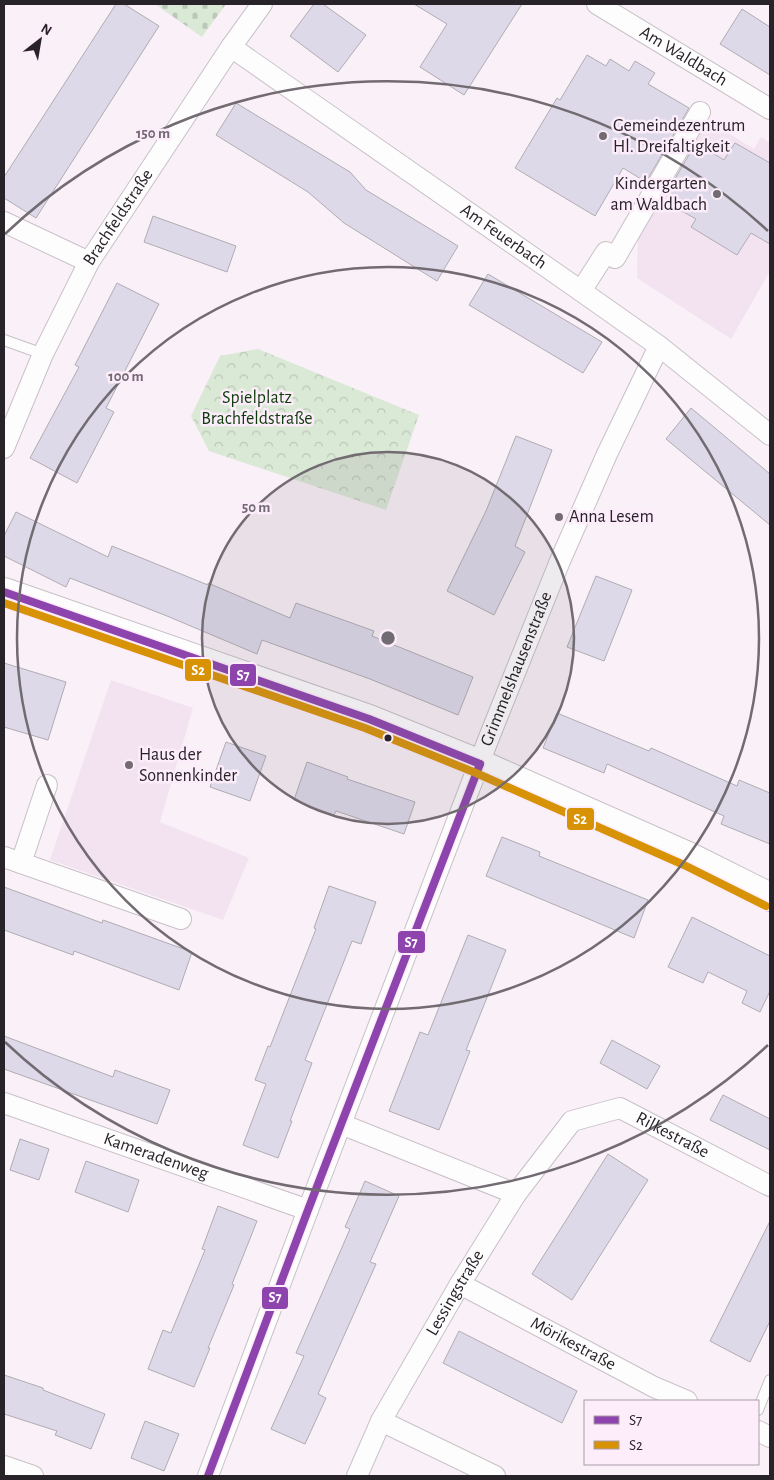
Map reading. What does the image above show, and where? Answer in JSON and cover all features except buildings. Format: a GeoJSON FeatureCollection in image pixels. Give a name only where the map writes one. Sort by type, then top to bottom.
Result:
{"type":"FeatureCollection","features":[{"type":"Feature","properties":{"kind":"street","name":"Brachfeldstraße"},"geometry":{"type":"LineString","coordinates":[[4,448],[43,354],[89,262],[231,47],[262,4]]}},
{"type":"Feature","properties":{"kind":"street","name":"Am Waldbach"},"geometry":{"type":"LineString","coordinates":[[597,4],[770,109]]}},
{"type":"Feature","properties":{"kind":"street","name":"Am Feuerbach"},"geometry":{"type":"LineString","coordinates":[[231,47],[659,346],[770,435]]}},
{"type":"Feature","properties":{"kind":"street"},"geometry":{"type":"LineString","coordinates":[[582,291],[606,252],[615,258],[700,112]]}},
{"type":"Feature","properties":{"kind":"street"},"geometry":{"type":"LineString","coordinates":[[4,222],[89,262]]}},
{"type":"Feature","properties":{"kind":"street","name":"Grimmelshausenstraße"},"geometry":{"type":"LineString","coordinates":[[208,1476],[341,1124],[560,561],[607,454],[659,346]]}},
{"type":"Feature","properties":{"kind":"street"},"geometry":{"type":"LineString","coordinates":[[4,592],[369,719],[480,764],[688,856],[770,897]]}},
{"type":"Feature","properties":{"kind":"street"},"geometry":{"type":"LineString","coordinates":[[47,785],[12,860],[181,919]]}},
{"type":"Feature","properties":{"kind":"street","name":"Kameradenweg"},"geometry":{"type":"LineString","coordinates":[[4,1103],[308,1210]]}},
{"type":"Feature","properties":{"kind":"street","name":"Rilkestraße"},"geometry":{"type":"LineString","coordinates":[[572,1121],[620,1108],[770,1186]]}},
{"type":"Feature","properties":{"kind":"street","name":"Lessingstraße"},"geometry":{"type":"LineString","coordinates":[[357,1476],[381,1421],[460,1284],[516,1194],[572,1121]]}},
{"type":"Feature","properties":{"kind":"street"},"geometry":{"type":"LineString","coordinates":[[341,1124],[516,1194]]}},
{"type":"Feature","properties":{"kind":"street","name":"Mörikestraße"},"geometry":{"type":"LineString","coordinates":[[460,1284],[654,1387],[685,1400]]}},
{"type":"Feature","properties":{"kind":"street"},"geometry":{"type":"LineString","coordinates":[[381,1421],[495,1476]]}},
{"type":"Feature","properties":{"kind":"street"},"geometry":{"type":"LineString","coordinates":[[4,1466],[33,1476]]}},
{"type":"Feature","properties":{"kind":"lane"},"geometry":{"type":"LineString","coordinates":[[4,340],[43,354]]}},
{"type":"Feature","properties":{"kind":"lane"},"geometry":{"type":"LineString","coordinates":[[759,1408],[770,1380]]}},
{"type":"Feature","properties":{"kind":"shaded area","name":"Kindergarten am Waldbach"},"geometry":{"type":"Polygon","coordinates":[[[707,120],[754,149],[761,137],[770,143],[770,271],[731,339],[637,278],[638,238],[707,120]]]}},
{"type":"Feature","properties":{"kind":"shaded area","name":"Haus der Sonnenkinder"},"geometry":{"type":"Polygon","coordinates":[[[111,680],[193,708],[160,822],[249,858],[223,920],[50,860],[111,680]]]}},
{"type":"Feature","properties":{"kind":"green space"},"geometry":{"type":"Polygon","coordinates":[[[155,4],[226,4],[202,37],[155,4]]]}},
{"type":"Feature","properties":{"kind":"green space","name":"Spielplatz Brachfeldstraße"},"geometry":{"type":"Polygon","coordinates":[[[258,349],[419,415],[386,510],[209,451],[191,416],[220,356],[258,349]]]}},
{"type":"Feature","properties":{"kind":"transit line","name":"S7"},"geometry":{"type":"LineString","coordinates":[[4,592],[369,719],[480,764]]}},
{"type":"Feature","properties":{"kind":"transit line","name":"S2"},"geometry":{"type":"LineString","coordinates":[[4,603],[365,728],[476,773],[684,865],[766,906]]}},
{"type":"Feature","properties":{"kind":"transit line","name":"S7"},"geometry":{"type":"LineString","coordinates":[[208,1476],[308,1210],[480,764]]}},
{"type":"Feature","properties":{"kind":"place","name":"Gemeindezentrum Hl. Dreifaltigkeit"},"geometry":{"type":"Point","coordinates":[603,136]}},
{"type":"Feature","properties":{"kind":"place","name":"Kindergarten am Waldbach"},"geometry":{"type":"Point","coordinates":[717,194]}},
{"type":"Feature","properties":{"kind":"place","name":"Anna Lesem"},"geometry":{"type":"Point","coordinates":[559,517]}},
{"type":"Feature","properties":{"kind":"place","name":"Haus der Sonnenkinder"},"geometry":{"type":"Point","coordinates":[129,765]}}]}
